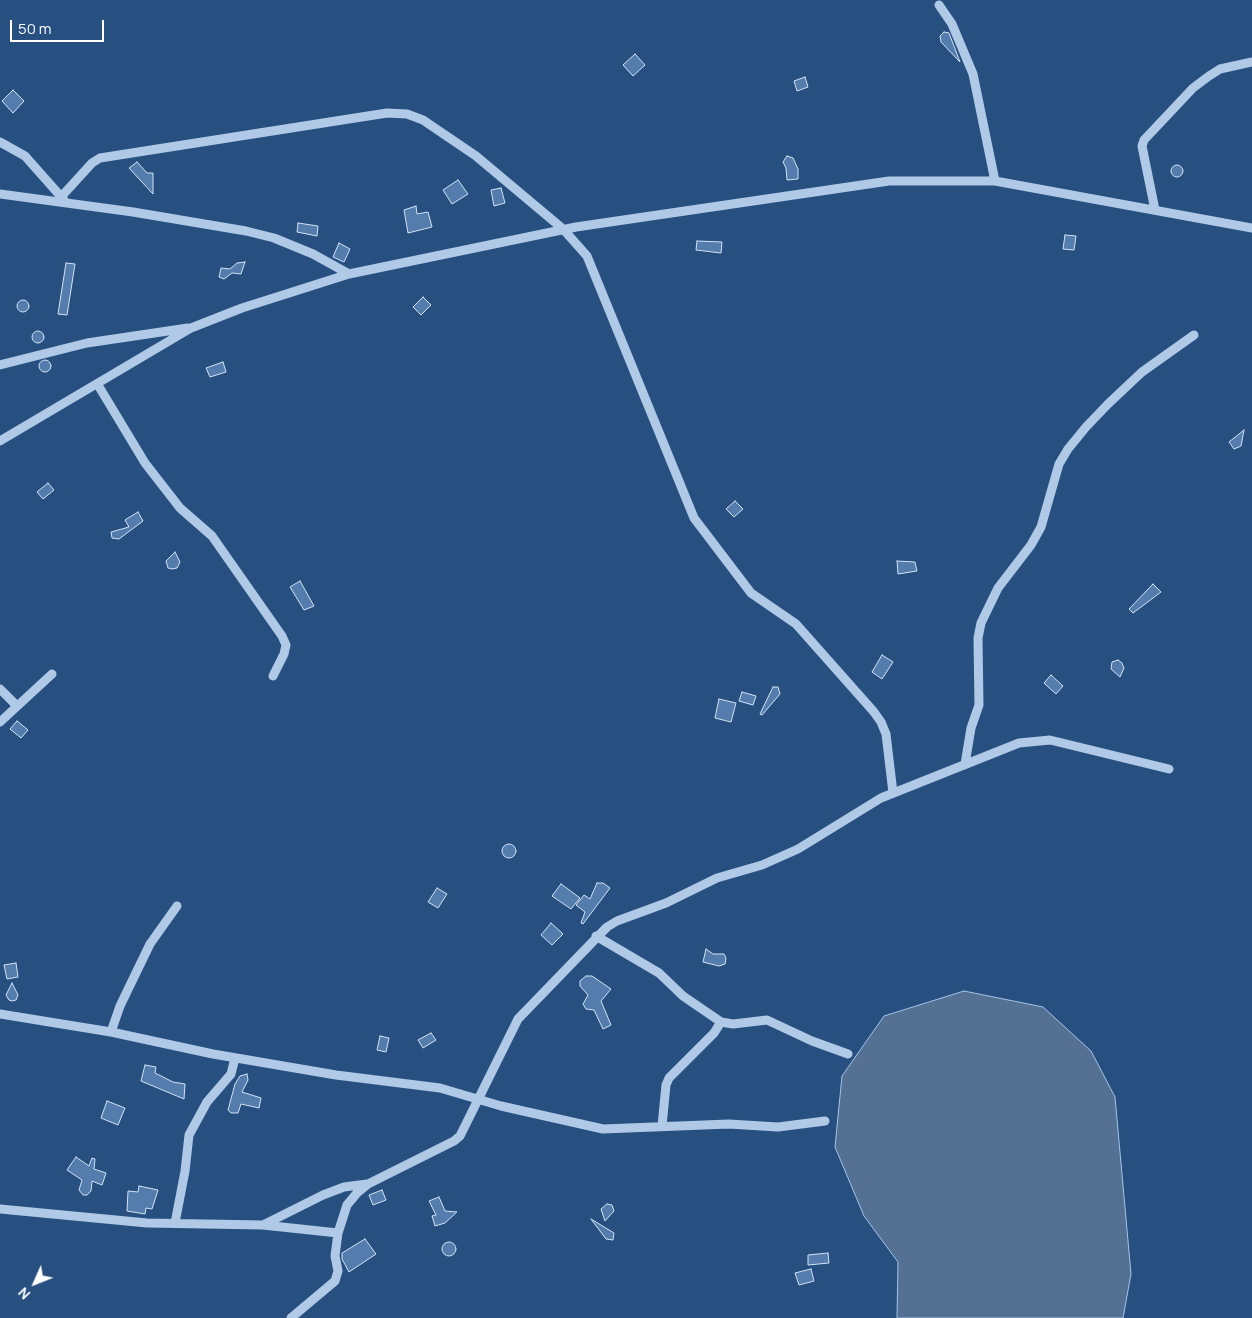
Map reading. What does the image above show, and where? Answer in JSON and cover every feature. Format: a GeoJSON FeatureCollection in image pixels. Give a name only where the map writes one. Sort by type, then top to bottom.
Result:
{"type":"FeatureCollection","features":[{"type":"Feature","properties":{"kind":"street"},"geometry":{"type":"LineString","coordinates":[[939,5],[952,24],[973,74],[995,181]]}},
{"type":"Feature","properties":{"kind":"street"},"geometry":{"type":"LineString","coordinates":[[1155,210],[1142,146],[1144,140],[1193,88],[1209,76],[1220,69],[1252,62]]}},
{"type":"Feature","properties":{"kind":"street"},"geometry":{"type":"LineString","coordinates":[[63,199],[92,163],[100,158],[387,114],[407,114],[424,120],[476,156],[563,229],[587,256],[694,518],[751,594],[796,624],[874,712],[886,734],[893,793]]}},
{"type":"Feature","properties":{"kind":"street"},"geometry":{"type":"LineString","coordinates":[[0,142],[25,156],[63,199]]}},
{"type":"Feature","properties":{"kind":"street"},"geometry":{"type":"LineString","coordinates":[[0,441],[191,328],[242,308],[349,274],[563,229],[889,181],[995,181],[1252,228]]}},
{"type":"Feature","properties":{"kind":"street"},"geometry":{"type":"LineString","coordinates":[[0,194],[63,199],[246,231],[274,238],[313,254],[349,274]]}},
{"type":"Feature","properties":{"kind":"street"},"geometry":{"type":"LineString","coordinates":[[0,365],[87,343],[191,328]]}},
{"type":"Feature","properties":{"kind":"street"},"geometry":{"type":"LineString","coordinates":[[966,764],[971,728],[979,705],[978,638],[981,623],[998,588],[1031,545],[1040,527],[1059,464],[1068,448],[1108,404],[1142,372],[1194,335]]}},
{"type":"Feature","properties":{"kind":"street"},"geometry":{"type":"LineString","coordinates":[[98,384],[145,462],[180,508],[212,536],[282,636],[286,645],[284,654],[273,676]]}},
{"type":"Feature","properties":{"kind":"street"},"geometry":{"type":"LineString","coordinates":[[0,722],[52,674]]}},
{"type":"Feature","properties":{"kind":"street"},"geometry":{"type":"LineString","coordinates":[[0,689],[17,706]]}},
{"type":"Feature","properties":{"kind":"street"},"geometry":{"type":"LineString","coordinates":[[292,1318],[335,1280],[338,1271],[335,1256],[338,1233],[347,1205],[368,1184],[454,1141],[460,1136],[518,1019],[596,936],[617,921],[666,903],[717,878],[762,865],[798,849],[893,793],[1019,743],[1050,740],[1169,769]]}},
{"type":"Feature","properties":{"kind":"street"},"geometry":{"type":"LineString","coordinates":[[110,1032],[120,1006],[150,944],[177,906]]}},
{"type":"Feature","properties":{"kind":"street"},"geometry":{"type":"LineString","coordinates":[[596,936],[659,974],[683,996],[721,1022],[733,1024],[767,1020],[812,1041],[848,1054]]}},
{"type":"Feature","properties":{"kind":"street"},"geometry":{"type":"LineString","coordinates":[[0,1014],[110,1032],[235,1058],[336,1075],[421,1084],[604,1129],[729,1124],[778,1127],[825,1121]]}},
{"type":"Feature","properties":{"kind":"street"},"geometry":{"type":"LineString","coordinates":[[662,1126],[666,1084],[714,1033],[721,1022]]}},
{"type":"Feature","properties":{"kind":"street"},"geometry":{"type":"LineString","coordinates":[[175,1224],[185,1171],[189,1135],[207,1102],[231,1074],[235,1058]]}},
{"type":"Feature","properties":{"kind":"street"},"geometry":{"type":"LineString","coordinates":[[263,1225],[323,1195],[344,1187],[368,1184]]}},
{"type":"Feature","properties":{"kind":"street"},"geometry":{"type":"LineString","coordinates":[[0,1208],[175,1224],[263,1225],[338,1233]]}},
{"type":"Feature","properties":{"kind":"water"},"geometry":{"type":"Polygon","coordinates":[[[964,991],[1043,1007],[1091,1051],[1115,1097],[1131,1274],[1123,1318],[897,1318],[898,1262],[864,1216],[835,1147],[842,1076],[884,1016],[964,991]]]}},
{"type":"Feature","properties":{"kind":"building"},"geometry":{"type":"Polygon","coordinates":[[[944,32],[949,33],[960,62],[941,42],[940,36],[944,32]]]}},
{"type":"Feature","properties":{"kind":"building"},"geometry":{"type":"Polygon","coordinates":[[[635,54],[645,65],[633,76],[623,65],[635,54]]]}},
{"type":"Feature","properties":{"kind":"building"},"geometry":{"type":"Polygon","coordinates":[[[805,77],[808,87],[797,91],[794,81],[805,77]]]}},
{"type":"Feature","properties":{"kind":"building"},"geometry":{"type":"Polygon","coordinates":[[[13,90],[24,101],[13,113],[2,101],[13,90]]]}},
{"type":"Feature","properties":{"kind":"building"},"geometry":{"type":"Polygon","coordinates":[[[787,156],[793,158],[798,169],[798,179],[787,180],[786,168],[783,162],[787,156]]]}},
{"type":"Feature","properties":{"kind":"building"},"geometry":{"type":"Polygon","coordinates":[[[137,162],[147,173],[153,173],[153,194],[129,168],[137,162]]]}},
{"type":"Feature","properties":{"kind":"building"},"geometry":{"type":"Polygon","coordinates":[[[1179,165],[1182,166],[1182,176],[1175,177],[1172,176],[1171,169],[1172,166],[1179,165]]]}},
{"type":"Feature","properties":{"kind":"building"},"geometry":{"type":"Polygon","coordinates":[[[458,180],[468,194],[452,204],[443,190],[458,180]]]}},
{"type":"Feature","properties":{"kind":"building"},"geometry":{"type":"Polygon","coordinates":[[[501,188],[505,203],[494,206],[491,190],[501,188]]]}},
{"type":"Feature","properties":{"kind":"building"},"geometry":{"type":"Polygon","coordinates":[[[416,206],[417,214],[428,212],[432,227],[408,233],[404,210],[416,206]]]}},
{"type":"Feature","properties":{"kind":"building"},"geometry":{"type":"Polygon","coordinates":[[[298,223],[318,226],[317,236],[297,232],[298,223]]]}},
{"type":"Feature","properties":{"kind":"building"},"geometry":{"type":"Polygon","coordinates":[[[1065,235],[1076,236],[1074,250],[1063,249],[1065,235]]]}},
{"type":"Feature","properties":{"kind":"building"},"geometry":{"type":"Polygon","coordinates":[[[697,241],[722,242],[721,253],[696,250],[697,241]]]}},
{"type":"Feature","properties":{"kind":"building"},"geometry":{"type":"Polygon","coordinates":[[[339,243],[350,249],[344,262],[333,257],[339,243]]]}},
{"type":"Feature","properties":{"kind":"building"},"geometry":{"type":"Polygon","coordinates":[[[245,262],[241,274],[232,273],[224,279],[219,277],[221,268],[230,269],[237,263],[245,262]]]}},
{"type":"Feature","properties":{"kind":"building"},"geometry":{"type":"Polygon","coordinates":[[[66,263],[75,264],[67,315],[58,314],[66,263]]]}},
{"type":"Feature","properties":{"kind":"building"},"geometry":{"type":"Polygon","coordinates":[[[423,297],[431,305],[421,315],[413,307],[423,297]]]}},
{"type":"Feature","properties":{"kind":"building"},"geometry":{"type":"Polygon","coordinates":[[[25,300],[28,301],[28,311],[21,312],[18,311],[17,304],[18,301],[25,300]]]}},
{"type":"Feature","properties":{"kind":"building"},"geometry":{"type":"Polygon","coordinates":[[[36,331],[40,331],[44,337],[40,343],[36,343],[32,339],[32,335],[36,331]]]}},
{"type":"Feature","properties":{"kind":"building"},"geometry":{"type":"Polygon","coordinates":[[[43,360],[47,360],[51,366],[47,372],[43,372],[39,368],[39,364],[43,360]]]}},
{"type":"Feature","properties":{"kind":"building"},"geometry":{"type":"Polygon","coordinates":[[[223,362],[226,372],[210,377],[206,368],[223,362]]]}},
{"type":"Feature","properties":{"kind":"building"},"geometry":{"type":"Polygon","coordinates":[[[1244,430],[1241,446],[1234,449],[1229,442],[1244,430]]]}},
{"type":"Feature","properties":{"kind":"building"},"geometry":{"type":"Polygon","coordinates":[[[48,483],[54,490],[43,499],[37,492],[48,483]]]}},
{"type":"Feature","properties":{"kind":"building"},"geometry":{"type":"Polygon","coordinates":[[[735,501],[743,509],[734,517],[726,509],[735,501]]]}},
{"type":"Feature","properties":{"kind":"building"},"geometry":{"type":"Polygon","coordinates":[[[138,512],[143,521],[119,539],[112,538],[111,532],[129,527],[125,520],[138,512]]]}},
{"type":"Feature","properties":{"kind":"building"},"geometry":{"type":"Polygon","coordinates":[[[175,552],[180,562],[177,568],[168,568],[166,561],[175,552]]]}},
{"type":"Feature","properties":{"kind":"building"},"geometry":{"type":"Polygon","coordinates":[[[897,561],[915,562],[917,571],[898,574],[897,561]]]}},
{"type":"Feature","properties":{"kind":"building"},"geometry":{"type":"Polygon","coordinates":[[[300,581],[314,606],[304,610],[290,587],[300,581]]]}},
{"type":"Feature","properties":{"kind":"building"},"geometry":{"type":"Polygon","coordinates":[[[1153,584],[1161,592],[1133,613],[1129,609],[1153,584]]]}},
{"type":"Feature","properties":{"kind":"building"},"geometry":{"type":"Polygon","coordinates":[[[882,655],[893,662],[882,679],[872,672],[882,655]]]}},
{"type":"Feature","properties":{"kind":"building"},"geometry":{"type":"Polygon","coordinates":[[[1118,660],[1124,668],[1120,677],[1111,669],[1112,662],[1118,660]]]}},
{"type":"Feature","properties":{"kind":"building"},"geometry":{"type":"Polygon","coordinates":[[[1051,675],[1063,686],[1056,694],[1044,683],[1051,675]]]}},
{"type":"Feature","properties":{"kind":"building"},"geometry":{"type":"Polygon","coordinates":[[[773,687],[778,687],[780,694],[762,715],[760,714],[773,687]]]}},
{"type":"Feature","properties":{"kind":"building"},"geometry":{"type":"Polygon","coordinates":[[[742,692],[756,696],[753,705],[739,701],[742,692]]]}},
{"type":"Feature","properties":{"kind":"building"},"geometry":{"type":"Polygon","coordinates":[[[719,699],[736,703],[731,722],[715,718],[719,699]]]}},
{"type":"Feature","properties":{"kind":"building"},"geometry":{"type":"Polygon","coordinates":[[[17,721],[28,730],[21,738],[10,729],[17,721]]]}},
{"type":"Feature","properties":{"kind":"building"},"geometry":{"type":"Polygon","coordinates":[[[509,844],[514,846],[516,851],[514,856],[509,858],[504,856],[502,851],[504,846],[509,844]]]}},
{"type":"Feature","properties":{"kind":"building"},"geometry":{"type":"Polygon","coordinates":[[[597,883],[603,883],[610,888],[583,924],[581,923],[585,912],[576,905],[584,895],[590,899],[597,883]]]}},
{"type":"Feature","properties":{"kind":"building"},"geometry":{"type":"Polygon","coordinates":[[[561,884],[580,898],[571,909],[552,896],[561,884]]]}},
{"type":"Feature","properties":{"kind":"building"},"geometry":{"type":"Polygon","coordinates":[[[437,888],[447,894],[438,908],[428,902],[437,888]]]}},
{"type":"Feature","properties":{"kind":"building"},"geometry":{"type":"Polygon","coordinates":[[[551,923],[563,934],[552,945],[541,935],[551,923]]]}},
{"type":"Feature","properties":{"kind":"building"},"geometry":{"type":"Polygon","coordinates":[[[706,949],[713,954],[724,954],[726,958],[725,964],[719,966],[703,962],[706,949]]]}},
{"type":"Feature","properties":{"kind":"building"},"geometry":{"type":"Polygon","coordinates":[[[16,963],[18,977],[7,979],[4,965],[16,963]]]}},
{"type":"Feature","properties":{"kind":"building"},"geometry":{"type":"Polygon","coordinates":[[[586,976],[592,976],[611,989],[601,1001],[611,1025],[603,1029],[594,1010],[586,1009],[583,1004],[588,995],[580,986],[580,981],[586,976]]]}},
{"type":"Feature","properties":{"kind":"building"},"geometry":{"type":"Polygon","coordinates":[[[12,983],[18,995],[16,1000],[12,1001],[6,995],[12,983]]]}},
{"type":"Feature","properties":{"kind":"building"},"geometry":{"type":"Polygon","coordinates":[[[431,1033],[436,1040],[423,1048],[418,1040],[431,1033]]]}},
{"type":"Feature","properties":{"kind":"building"},"geometry":{"type":"Polygon","coordinates":[[[380,1036],[389,1038],[386,1052],[377,1050],[380,1036]]]}},
{"type":"Feature","properties":{"kind":"building"},"geometry":{"type":"Polygon","coordinates":[[[145,1065],[156,1067],[155,1073],[173,1082],[185,1084],[184,1099],[141,1081],[145,1065]]]}},
{"type":"Feature","properties":{"kind":"building"},"geometry":{"type":"Polygon","coordinates":[[[247,1074],[248,1080],[242,1092],[261,1098],[259,1108],[241,1104],[238,1113],[231,1113],[228,1110],[235,1084],[240,1076],[247,1074]]]}},
{"type":"Feature","properties":{"kind":"building"},"geometry":{"type":"Polygon","coordinates":[[[107,1101],[125,1108],[118,1125],[101,1118],[107,1101]]]}},
{"type":"Feature","properties":{"kind":"building"},"geometry":{"type":"Polygon","coordinates":[[[76,1157],[89,1166],[92,1158],[95,1159],[94,1169],[106,1173],[102,1185],[92,1181],[91,1191],[87,1195],[83,1195],[79,1190],[82,1180],[67,1170],[76,1157]]]}},
{"type":"Feature","properties":{"kind":"building"},"geometry":{"type":"Polygon","coordinates":[[[139,1186],[158,1190],[152,1209],[146,1208],[145,1214],[127,1211],[128,1191],[138,1192],[139,1186]]]}},
{"type":"Feature","properties":{"kind":"building"},"geometry":{"type":"Polygon","coordinates":[[[382,1190],[386,1200],[373,1205],[369,1195],[382,1190]]]}},
{"type":"Feature","properties":{"kind":"building"},"geometry":{"type":"Polygon","coordinates":[[[439,1197],[445,1211],[457,1212],[445,1223],[435,1226],[432,1216],[436,1215],[429,1201],[439,1197]]]}},
{"type":"Feature","properties":{"kind":"building"},"geometry":{"type":"Polygon","coordinates":[[[607,1204],[612,1205],[614,1211],[605,1221],[601,1209],[607,1204]]]}},
{"type":"Feature","properties":{"kind":"building"},"geometry":{"type":"Polygon","coordinates":[[[591,1219],[614,1233],[613,1240],[606,1239],[591,1219]]]}},
{"type":"Feature","properties":{"kind":"building"},"geometry":{"type":"Polygon","coordinates":[[[365,1239],[376,1254],[349,1272],[342,1259],[342,1253],[365,1239]]]}},
{"type":"Feature","properties":{"kind":"building"},"geometry":{"type":"Polygon","coordinates":[[[449,1242],[454,1244],[456,1249],[454,1254],[449,1256],[444,1254],[442,1249],[444,1244],[449,1242]]]}},
{"type":"Feature","properties":{"kind":"building"},"geometry":{"type":"Polygon","coordinates":[[[828,1253],[829,1263],[808,1265],[808,1255],[828,1253]]]}},
{"type":"Feature","properties":{"kind":"building"},"geometry":{"type":"Polygon","coordinates":[[[811,1269],[814,1281],[799,1285],[795,1273],[811,1269]]]}}]}
